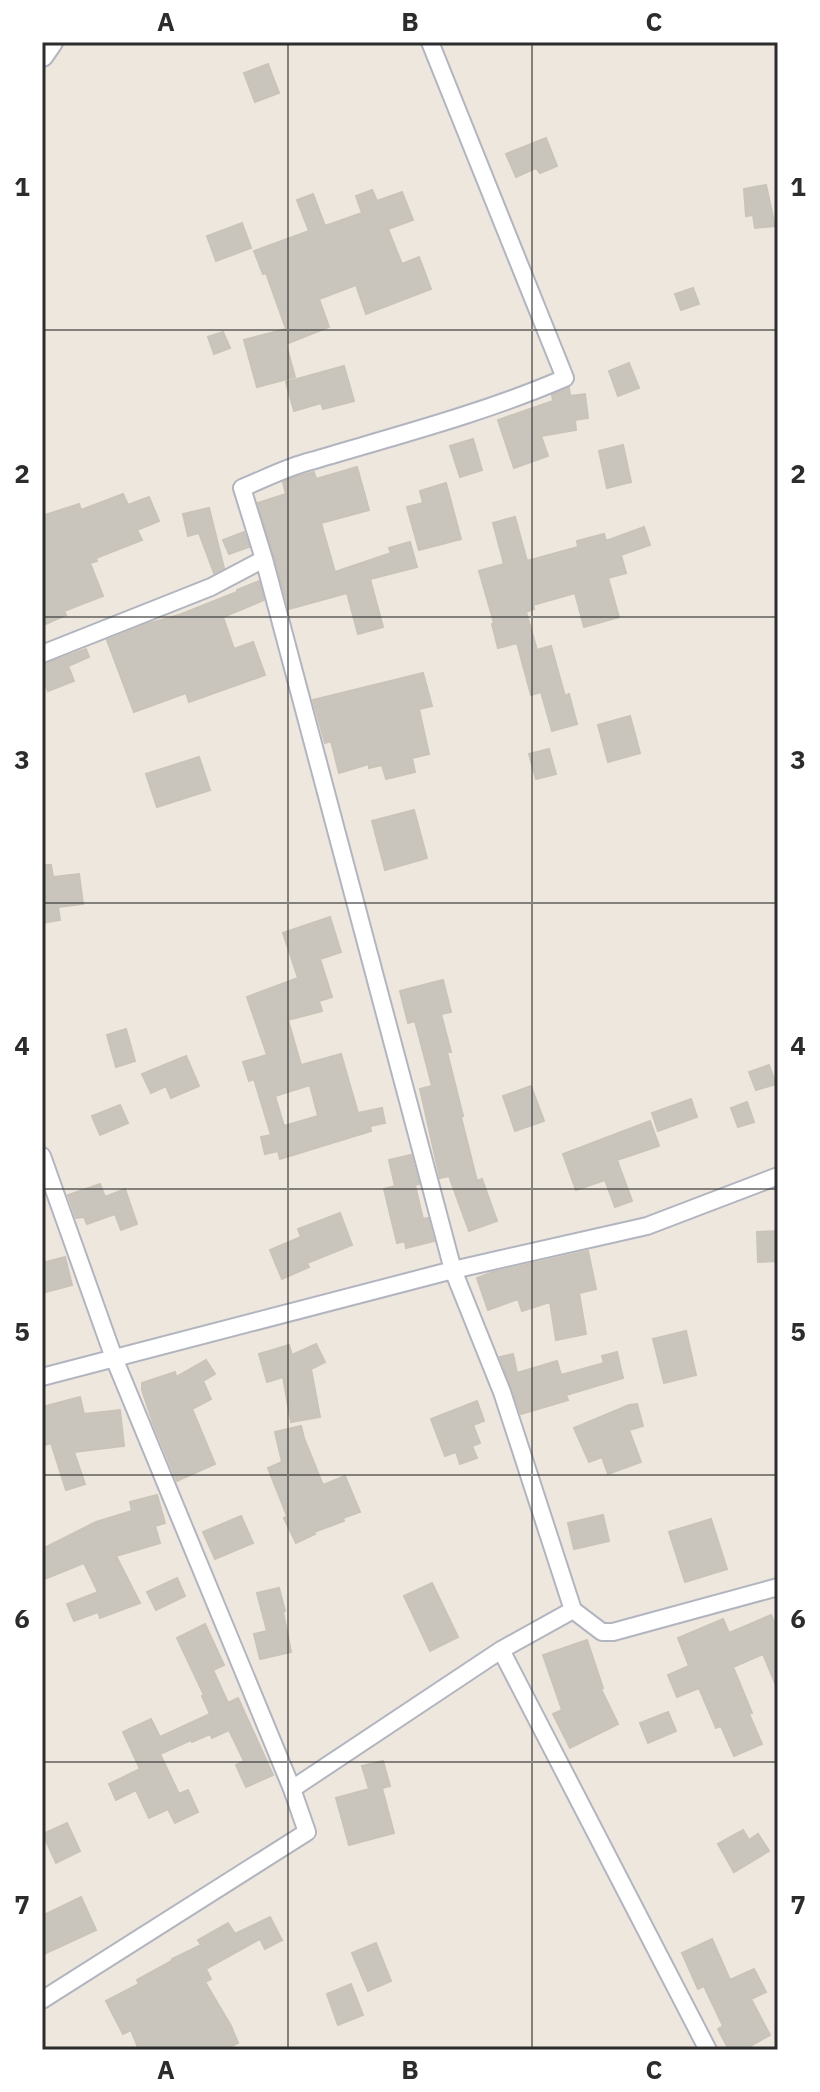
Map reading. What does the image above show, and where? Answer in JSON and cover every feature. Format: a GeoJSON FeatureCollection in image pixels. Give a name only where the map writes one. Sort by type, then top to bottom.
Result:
{"type":"FeatureCollection","features":[{"type":"Feature","properties":{"kind":"street"},"geometry":{"type":"LineString","coordinates":[[42,55],[51,42]]}},
{"type":"Feature","properties":{"kind":"street"},"geometry":{"type":"LineString","coordinates":[[430,42],[565,378],[533,392],[353,450],[308,461],[242,488],[264,559],[453,1270],[502,1392],[573,1610],[602,1632],[613,1632],[778,1587]]}},
{"type":"Feature","properties":{"kind":"street"},"geometry":{"type":"LineString","coordinates":[[42,654],[211,587],[264,559]]}},
{"type":"Feature","properties":{"kind":"street"},"geometry":{"type":"LineString","coordinates":[[42,1156],[114,1358],[307,1832],[42,2000]]}},
{"type":"Feature","properties":{"kind":"street"},"geometry":{"type":"LineString","coordinates":[[42,1377],[453,1270],[647,1226],[778,1176]]}},
{"type":"Feature","properties":{"kind":"street"},"geometry":{"type":"LineString","coordinates":[[292,1789],[501,1650],[573,1610]]}},
{"type":"Feature","properties":{"kind":"street"},"geometry":{"type":"LineString","coordinates":[[501,1650],[708,2050]]}},
{"type":"Feature","properties":{"kind":"building"},"geometry":{"type":"Polygon","coordinates":[[[268,64],[279,93],[255,102],[244,73],[268,64]]]}},
{"type":"Feature","properties":{"kind":"building"},"geometry":{"type":"Polygon","coordinates":[[[546,138],[557,166],[540,173],[536,168],[516,177],[506,154],[546,138]]]}},
{"type":"Feature","properties":{"kind":"building"},"geometry":{"type":"Polygon","coordinates":[[[766,185],[775,226],[755,228],[753,215],[746,216],[744,189],[766,185]]]}},
{"type":"Feature","properties":{"kind":"building"},"geometry":{"type":"Polygon","coordinates":[[[372,190],[377,201],[402,192],[413,220],[388,229],[402,264],[419,257],[431,289],[366,314],[356,285],[319,299],[329,327],[286,344],[295,377],[257,387],[244,340],[286,329],[266,273],[263,274],[254,251],[309,231],[297,200],[313,194],[325,226],[362,213],[356,196],[372,190]]]}},
{"type":"Feature","properties":{"kind":"building"},"geometry":{"type":"Polygon","coordinates":[[[242,223],[251,248],[216,261],[207,236],[242,223]]]}},
{"type":"Feature","properties":{"kind":"building"},"geometry":{"type":"Polygon","coordinates":[[[693,288],[699,304],[681,310],[675,294],[693,288]]]}},
{"type":"Feature","properties":{"kind":"building"},"geometry":{"type":"Polygon","coordinates":[[[223,332],[230,348],[214,354],[208,337],[223,332]]]}},
{"type":"Feature","properties":{"kind":"building"},"geometry":{"type":"Polygon","coordinates":[[[629,363],[639,388],[618,396],[609,371],[629,363]]]}},
{"type":"Feature","properties":{"kind":"building"},"geometry":{"type":"Polygon","coordinates":[[[344,366],[354,401],[323,409],[321,403],[294,411],[286,382],[344,366]]]}},
{"type":"Feature","properties":{"kind":"building"},"geometry":{"type":"Polygon","coordinates":[[[569,388],[570,396],[585,394],[588,418],[575,420],[576,430],[541,436],[548,456],[514,468],[498,420],[553,401],[552,395],[569,388]]]}},
{"type":"Feature","properties":{"kind":"building"},"geometry":{"type":"Polygon","coordinates":[[[473,439],[482,470],[460,477],[450,446],[473,439]]]}},
{"type":"Feature","properties":{"kind":"building"},"geometry":{"type":"Polygon","coordinates":[[[623,445],[631,482],[607,488],[599,451],[623,445]]]}},
{"type":"Feature","properties":{"kind":"building"},"geometry":{"type":"Polygon","coordinates":[[[357,467],[369,510],[321,523],[335,572],[391,553],[389,548],[410,542],[417,567],[370,579],[383,627],[358,634],[347,593],[289,609],[258,503],[286,494],[283,482],[296,477],[314,472],[316,479],[357,467]]]}},
{"type":"Feature","properties":{"kind":"building"},"geometry":{"type":"Polygon","coordinates":[[[446,483],[461,539],[419,550],[407,507],[423,503],[420,491],[446,483]]]}},
{"type":"Feature","properties":{"kind":"building"},"geometry":{"type":"Polygon","coordinates":[[[123,494],[128,505],[149,497],[159,521],[137,530],[142,540],[90,563],[103,596],[64,611],[66,615],[46,624],[42,614],[42,516],[79,504],[81,510],[123,494]]]}},
{"type":"Feature","properties":{"kind":"building"},"geometry":{"type":"Polygon","coordinates":[[[209,508],[224,568],[214,573],[199,533],[188,536],[183,514],[209,508]]]}},
{"type":"Feature","properties":{"kind":"building"},"geometry":{"type":"Polygon","coordinates":[[[515,517],[527,561],[578,547],[577,541],[604,534],[606,541],[644,527],[650,545],[621,555],[626,573],[608,578],[619,617],[584,627],[575,593],[533,605],[534,609],[526,612],[537,650],[551,646],[565,696],[569,694],[577,724],[552,731],[541,692],[531,695],[517,643],[498,648],[479,571],[504,564],[493,523],[515,517]]]}},
{"type":"Feature","properties":{"kind":"building"},"geometry":{"type":"Polygon","coordinates":[[[244,532],[249,547],[229,554],[223,540],[244,532]]]}},
{"type":"Feature","properties":{"kind":"building"},"geometry":{"type":"Polygon","coordinates":[[[259,581],[264,600],[223,617],[234,649],[253,642],[265,675],[189,702],[186,693],[134,712],[107,640],[179,615],[259,581]]]}},
{"type":"Feature","properties":{"kind":"building"},"geometry":{"type":"Polygon","coordinates":[[[86,649],[89,657],[68,666],[74,681],[48,691],[42,677],[42,665],[86,649]]]}},
{"type":"Feature","properties":{"kind":"building"},"geometry":{"type":"Polygon","coordinates":[[[423,673],[432,706],[419,709],[429,754],[412,758],[415,772],[386,779],[382,765],[369,768],[369,764],[339,773],[331,741],[325,743],[313,700],[423,673]]]}},
{"type":"Feature","properties":{"kind":"building"},"geometry":{"type":"Polygon","coordinates":[[[630,716],[640,753],[608,762],[598,725],[630,716]]]}},
{"type":"Feature","properties":{"kind":"building"},"geometry":{"type":"Polygon","coordinates":[[[549,749],[556,774],[536,779],[529,754],[549,749]]]}},
{"type":"Feature","properties":{"kind":"building"},"geometry":{"type":"Polygon","coordinates":[[[199,757],[210,790],[157,807],[146,774],[199,757]]]}},
{"type":"Feature","properties":{"kind":"building"},"geometry":{"type":"Polygon","coordinates":[[[414,810],[427,858],[385,870],[372,821],[414,810]]]}},
{"type":"Feature","properties":{"kind":"building"},"geometry":{"type":"Polygon","coordinates":[[[42,865],[51,865],[53,877],[79,874],[83,904],[58,907],[60,920],[42,923],[42,865]]]}},
{"type":"Feature","properties":{"kind":"building"},"geometry":{"type":"Polygon","coordinates":[[[330,917],[341,952],[320,959],[332,997],[319,1001],[322,1011],[288,1020],[301,1065],[341,1054],[358,1113],[382,1108],[385,1123],[370,1126],[371,1131],[280,1159],[278,1151],[265,1154],[261,1137],[271,1135],[254,1079],[249,1081],[243,1062],[267,1055],[247,997],[298,978],[283,933],[330,917]],[[310,1085],[275,1096],[284,1126],[318,1116],[310,1085]]]}},
{"type":"Feature","properties":{"kind":"building"},"geometry":{"type":"Polygon","coordinates":[[[443,980],[451,1012],[441,1014],[451,1052],[447,1052],[461,1117],[477,1181],[482,1179],[497,1221],[469,1231],[449,1176],[440,1178],[420,1089],[432,1086],[415,1021],[408,1023],[400,991],[443,980]]]}},
{"type":"Feature","properties":{"kind":"building"},"geometry":{"type":"Polygon","coordinates":[[[126,1029],[135,1061],[116,1067],[107,1035],[126,1029]]]}},
{"type":"Feature","properties":{"kind":"building"},"geometry":{"type":"Polygon","coordinates":[[[186,1056],[199,1086],[171,1098],[166,1086],[151,1093],[142,1074],[186,1056]]]}},
{"type":"Feature","properties":{"kind":"building"},"geometry":{"type":"Polygon","coordinates":[[[769,1065],[776,1084],[756,1090],[749,1072],[769,1065]]]}},
{"type":"Feature","properties":{"kind":"building"},"geometry":{"type":"Polygon","coordinates":[[[531,1086],[544,1121],[515,1131],[503,1096],[531,1086]]]}},
{"type":"Feature","properties":{"kind":"building"},"geometry":{"type":"Polygon","coordinates":[[[691,1099],[697,1117],[658,1131],[652,1113],[691,1099]]]}},
{"type":"Feature","properties":{"kind":"building"},"geometry":{"type":"Polygon","coordinates":[[[747,1102],[754,1122],[738,1127],[731,1108],[747,1102]]]}},
{"type":"Feature","properties":{"kind":"building"},"geometry":{"type":"Polygon","coordinates":[[[120,1105],[128,1123],[100,1135],[92,1116],[120,1105]]]}},
{"type":"Feature","properties":{"kind":"building"},"geometry":{"type":"Polygon","coordinates":[[[650,1121],[659,1146],[617,1160],[632,1201],[615,1207],[605,1180],[576,1190],[563,1154],[650,1121]]]}},
{"type":"Feature","properties":{"kind":"building"},"geometry":{"type":"Polygon","coordinates":[[[411,1155],[419,1184],[415,1185],[423,1219],[428,1218],[434,1241],[406,1248],[405,1241],[397,1243],[384,1189],[395,1186],[389,1160],[411,1155]]]}},
{"type":"Feature","properties":{"kind":"building"},"geometry":{"type":"Polygon","coordinates":[[[100,1184],[105,1197],[125,1189],[137,1224],[121,1230],[115,1214],[87,1224],[84,1217],[76,1218],[68,1195],[100,1184]]]}},
{"type":"Feature","properties":{"kind":"building"},"geometry":{"type":"Polygon","coordinates":[[[340,1213],[352,1245],[307,1263],[309,1267],[282,1279],[270,1250],[301,1237],[298,1229],[340,1213]]]}},
{"type":"Feature","properties":{"kind":"building"},"geometry":{"type":"Polygon","coordinates":[[[778,1231],[778,1261],[758,1262],[757,1232],[778,1231]]]}},
{"type":"Feature","properties":{"kind":"building"},"geometry":{"type":"Polygon","coordinates":[[[588,1251],[596,1289],[579,1293],[586,1334],[556,1340],[550,1302],[522,1311],[518,1299],[488,1310],[477,1278],[588,1251]]]}},
{"type":"Feature","properties":{"kind":"building"},"geometry":{"type":"Polygon","coordinates":[[[65,1257],[72,1285],[42,1293],[42,1263],[65,1257]]]}},
{"type":"Feature","properties":{"kind":"building"},"geometry":{"type":"Polygon","coordinates":[[[686,1331],[696,1375],[664,1383],[653,1339],[686,1331]]]}},
{"type":"Feature","properties":{"kind":"building"},"geometry":{"type":"Polygon","coordinates":[[[316,1344],[325,1362],[311,1369],[320,1417],[291,1422],[283,1377],[267,1382],[259,1354],[289,1345],[292,1355],[316,1344]]]}},
{"type":"Feature","properties":{"kind":"building"},"geometry":{"type":"Polygon","coordinates":[[[617,1352],[623,1378],[566,1395],[568,1400],[521,1414],[500,1357],[513,1354],[517,1373],[557,1361],[561,1375],[604,1363],[602,1356],[617,1352]]]}},
{"type":"Feature","properties":{"kind":"building"},"geometry":{"type":"Polygon","coordinates":[[[206,1360],[215,1374],[203,1381],[211,1399],[192,1409],[215,1464],[177,1481],[153,1423],[142,1383],[175,1372],[176,1377],[206,1360]]]}},
{"type":"Feature","properties":{"kind":"building"},"geometry":{"type":"Polygon","coordinates":[[[80,1397],[84,1414],[120,1410],[124,1446],[74,1452],[85,1484],[66,1490],[51,1443],[42,1446],[42,1407],[80,1397]]]}},
{"type":"Feature","properties":{"kind":"building"},"geometry":{"type":"Polygon","coordinates":[[[477,1401],[484,1421],[473,1425],[480,1443],[472,1446],[477,1458],[460,1464],[456,1452],[445,1456],[431,1419],[477,1401]]]}},
{"type":"Feature","properties":{"kind":"building"},"geometry":{"type":"Polygon","coordinates":[[[637,1404],[643,1426],[629,1430],[641,1462],[608,1474],[602,1457],[589,1462],[574,1428],[637,1404]]]}},
{"type":"Feature","properties":{"kind":"building"},"geometry":{"type":"Polygon","coordinates":[[[301,1426],[323,1485],[345,1476],[360,1512],[296,1543],[284,1518],[287,1516],[268,1468],[282,1462],[275,1432],[301,1426]]]}},
{"type":"Feature","properties":{"kind":"building"},"geometry":{"type":"Polygon","coordinates":[[[157,1495],[165,1523],[155,1526],[160,1543],[116,1556],[140,1603],[100,1618],[98,1612],[74,1621],[67,1604],[98,1592],[84,1563],[42,1580],[42,1549],[96,1522],[132,1511],[130,1502],[157,1495]]]}},
{"type":"Feature","properties":{"kind":"building"},"geometry":{"type":"Polygon","coordinates":[[[603,1515],[609,1541],[574,1549],[568,1523],[603,1515]]]}},
{"type":"Feature","properties":{"kind":"building"},"geometry":{"type":"Polygon","coordinates":[[[241,1516],[253,1543],[215,1559],[203,1532],[241,1516]]]}},
{"type":"Feature","properties":{"kind":"building"},"geometry":{"type":"Polygon","coordinates":[[[711,1519],[727,1569],[685,1582],[669,1532],[711,1519]]]}},
{"type":"Feature","properties":{"kind":"building"},"geometry":{"type":"Polygon","coordinates":[[[177,1578],[185,1596],[156,1610],[147,1592],[177,1578]]]}},
{"type":"Feature","properties":{"kind":"building"},"geometry":{"type":"Polygon","coordinates":[[[432,1583],[458,1637],[430,1651],[404,1596],[432,1583]]]}},
{"type":"Feature","properties":{"kind":"building"},"geometry":{"type":"Polygon","coordinates":[[[279,1588],[291,1652],[260,1659],[254,1634],[267,1631],[257,1593],[279,1588]]]}},
{"type":"Feature","properties":{"kind":"building"},"geometry":{"type":"Polygon","coordinates":[[[771,1615],[778,1631],[778,1690],[763,1654],[733,1667],[762,1744],[734,1756],[721,1726],[716,1728],[699,1688],[677,1697],[668,1675],[689,1666],[678,1638],[723,1619],[729,1633],[771,1615]]]}},
{"type":"Feature","properties":{"kind":"building"},"geometry":{"type":"Polygon","coordinates":[[[205,1624],[224,1665],[213,1670],[228,1703],[238,1698],[273,1775],[246,1787],[236,1765],[244,1761],[229,1730],[212,1738],[210,1734],[191,1740],[160,1754],[179,1794],[188,1790],[198,1812],[175,1823],[168,1809],[149,1818],[136,1790],[116,1800],[109,1784],[140,1769],[123,1732],[151,1719],[160,1737],[210,1714],[177,1638],[205,1624]]]}},
{"type":"Feature","properties":{"kind":"building"},"geometry":{"type":"Polygon","coordinates":[[[587,1640],[601,1689],[618,1724],[570,1748],[553,1714],[562,1710],[543,1655],[587,1640]]]}},
{"type":"Feature","properties":{"kind":"building"},"geometry":{"type":"Polygon","coordinates":[[[668,1712],[676,1731],[648,1743],[640,1723],[668,1712]]]}},
{"type":"Feature","properties":{"kind":"building"},"geometry":{"type":"Polygon","coordinates":[[[383,1761],[390,1786],[382,1788],[394,1833],[349,1845],[336,1798],[369,1789],[362,1766],[383,1761]]]}},
{"type":"Feature","properties":{"kind":"building"},"geometry":{"type":"Polygon","coordinates":[[[67,1823],[80,1851],[56,1863],[43,1834],[67,1823]]]}},
{"type":"Feature","properties":{"kind":"building"},"geometry":{"type":"Polygon","coordinates":[[[743,1830],[749,1840],[758,1834],[769,1851],[734,1872],[718,1844],[743,1830]]]}},
{"type":"Feature","properties":{"kind":"building"},"geometry":{"type":"Polygon","coordinates":[[[81,1897],[96,1930],[42,1955],[42,1916],[81,1897]]]}},
{"type":"Feature","properties":{"kind":"building"},"geometry":{"type":"Polygon","coordinates":[[[270,1917],[282,1940],[265,1949],[260,1939],[206,1969],[211,1979],[205,1982],[238,2043],[223,2050],[139,2050],[131,2030],[123,2034],[106,2001],[139,1984],[137,1980],[172,1959],[201,1945],[198,1940],[228,1923],[235,1934],[270,1917]]]}},
{"type":"Feature","properties":{"kind":"building"},"geometry":{"type":"Polygon","coordinates":[[[712,1939],[730,1980],[754,1969],[766,1992],[751,1999],[770,2035],[743,2050],[729,2050],[718,2029],[723,2026],[704,1986],[698,1989],[682,1953],[712,1939]]]}},
{"type":"Feature","properties":{"kind":"building"},"geometry":{"type":"Polygon","coordinates":[[[376,1943],[391,1981],[368,1991],[352,1953],[376,1943]]]}},
{"type":"Feature","properties":{"kind":"building"},"geometry":{"type":"Polygon","coordinates":[[[351,1984],[363,2015],[338,2025],[327,1994],[351,1984]]]}}]}
